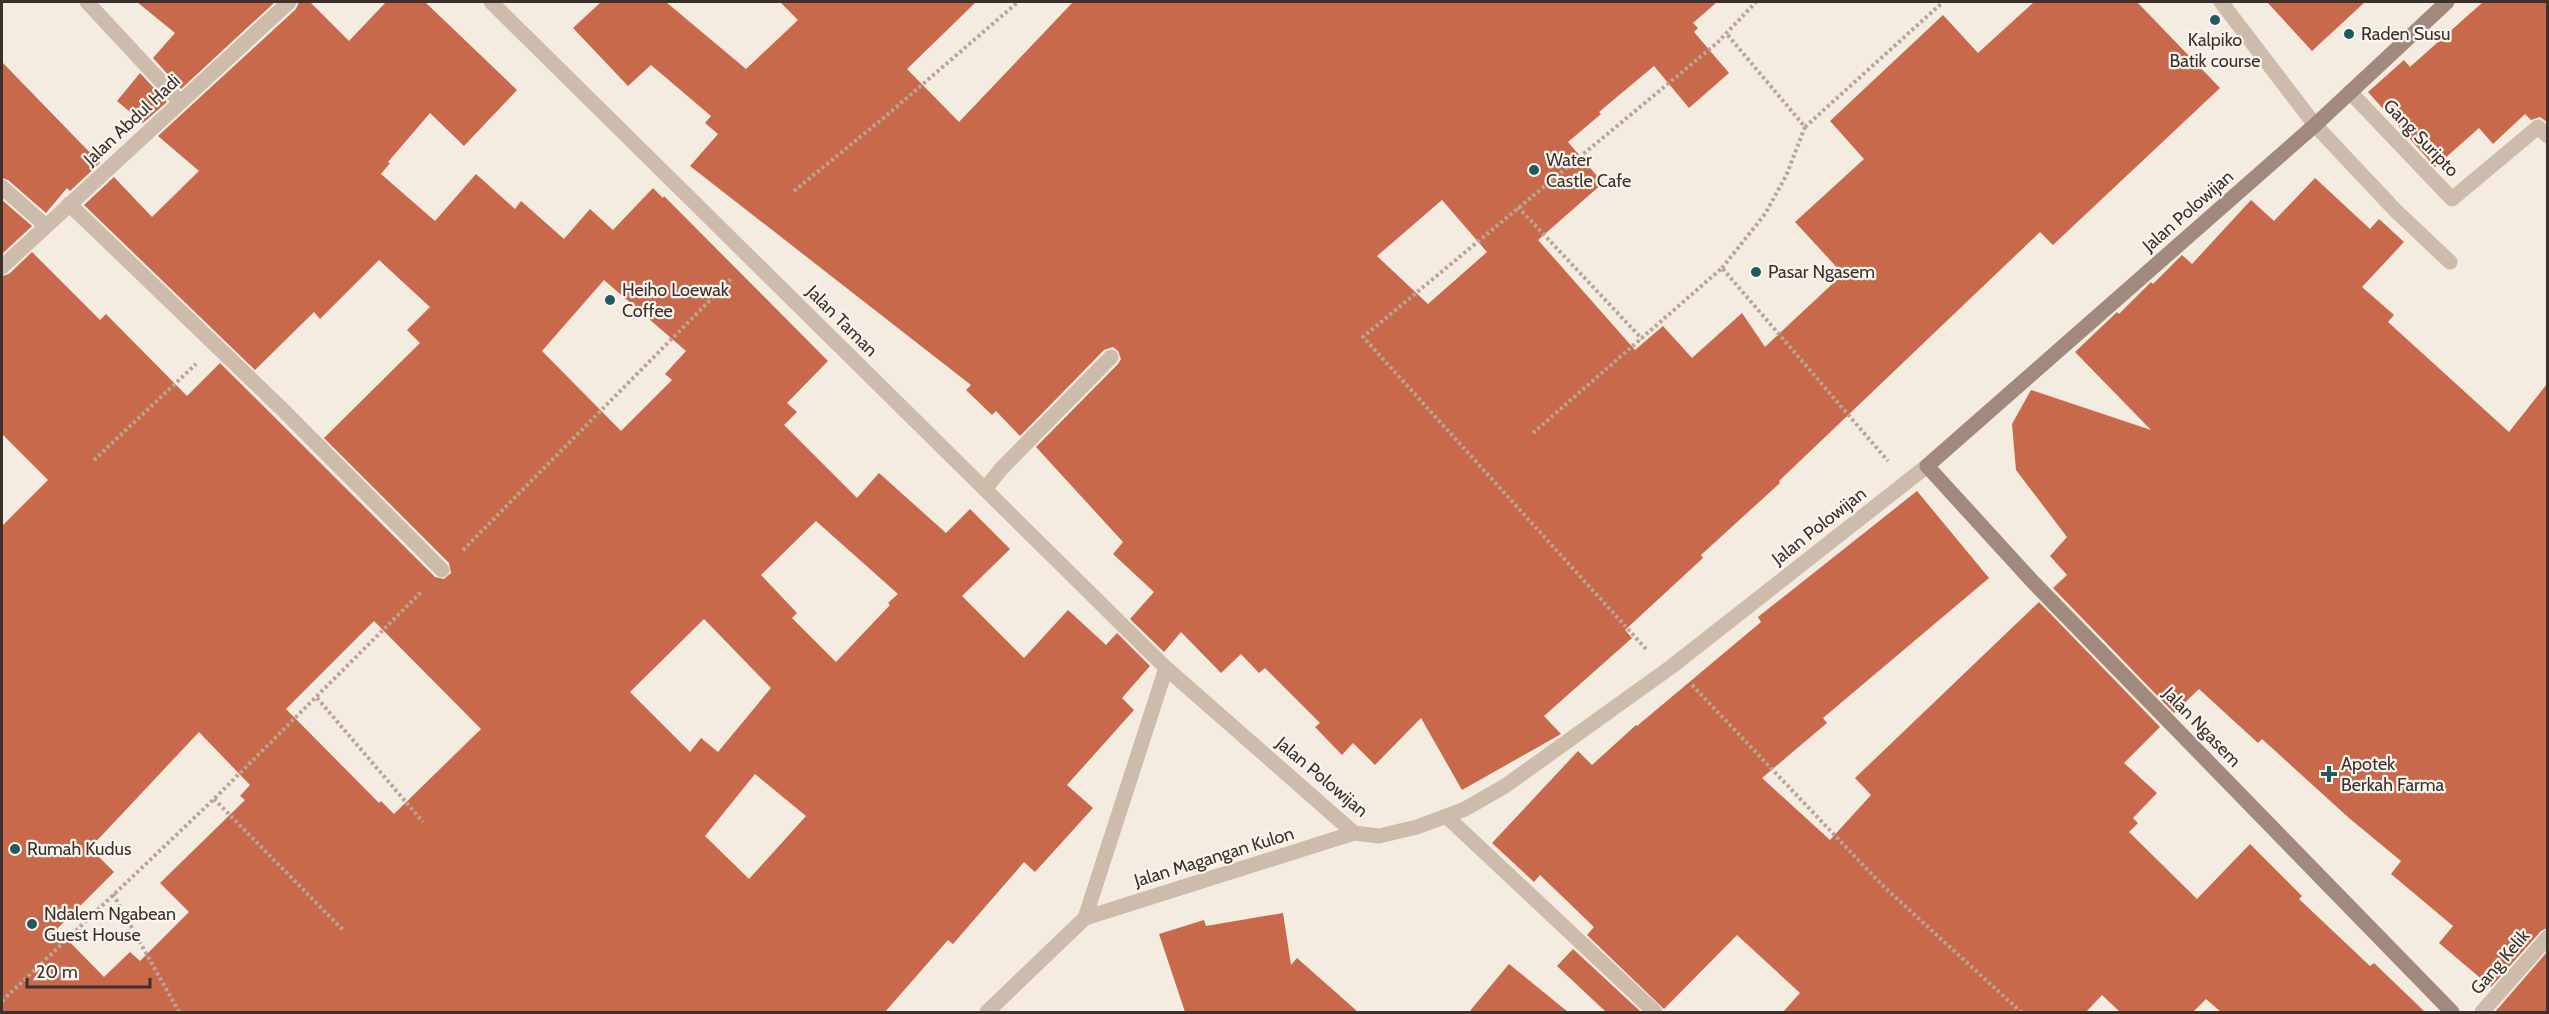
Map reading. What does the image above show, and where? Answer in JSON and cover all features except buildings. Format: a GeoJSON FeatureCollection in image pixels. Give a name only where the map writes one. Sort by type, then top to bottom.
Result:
{"type":"FeatureCollection","features":[{"type":"Feature","properties":{"kind":"street"},"geometry":{"type":"LineString","coordinates":[[87,2],[180,102]]}},
{"type":"Feature","properties":{"kind":"street","name":"Jalan Abdul Hadi"},"geometry":{"type":"LineString","coordinates":[[2,267],[289,2]]}},
{"type":"Feature","properties":{"kind":"street","name":"Jalan Taman"},"geometry":{"type":"LineString","coordinates":[[491,2],[1166,668]]}},
{"type":"Feature","properties":{"kind":"street"},"geometry":{"type":"LineString","coordinates":[[2221,2],[2315,125],[2395,210],[2450,262]]}},
{"type":"Feature","properties":{"kind":"street","name":"Jalan Polowijan"},"geometry":{"type":"LineString","coordinates":[[1166,668],[1354,833],[1379,836],[1417,827],[1465,809],[1505,786],[1671,667],[1927,466],[2315,125],[2447,2]]}},
{"type":"Feature","properties":{"kind":"street","name":"Gang Suripto"},"geometry":{"type":"LineString","coordinates":[[2350,92],[2452,199],[2538,128],[2547,136]]}},
{"type":"Feature","properties":{"kind":"street"},"geometry":{"type":"LineString","coordinates":[[2,187],[46,226]]}},
{"type":"Feature","properties":{"kind":"street"},"geometry":{"type":"LineString","coordinates":[[69,204],[216,345],[442,570]]}},
{"type":"Feature","properties":{"kind":"street"},"geometry":{"type":"LineString","coordinates":[[985,489],[1001,469],[1111,357]]}},
{"type":"Feature","properties":{"kind":"street","name":"Jalan Ngasem"},"geometry":{"type":"LineString","coordinates":[[1927,466],[2042,590],[2452,1012]]}},
{"type":"Feature","properties":{"kind":"street","name":"Jalan Magangan Kulon"},"geometry":{"type":"LineString","coordinates":[[1085,918],[1166,668]]}},
{"type":"Feature","properties":{"kind":"street"},"geometry":{"type":"LineString","coordinates":[[1446,816],[1655,1012]]}},
{"type":"Feature","properties":{"kind":"street","name":"Jalan Magangan Kulon"},"geometry":{"type":"LineString","coordinates":[[987,1012],[1085,918],[1354,833]]}},
{"type":"Feature","properties":{"kind":"street","name":"Gang Kelik"},"geometry":{"type":"LineString","coordinates":[[2482,1012],[2547,937]]}},
{"type":"Feature","properties":{"kind":"path"},"geometry":{"type":"LineString","coordinates":[[794,191],[887,115],[1018,2]]}},
{"type":"Feature","properties":{"kind":"path"},"geometry":{"type":"LineString","coordinates":[[1756,2],[1726,33],[1363,337],[1647,649],[1695,687],[1881,885],[2021,1012]]}},
{"type":"Feature","properties":{"kind":"path"},"geometry":{"type":"LineString","coordinates":[[1533,433],[1722,268],[1765,214],[1786,176],[1805,127],[1943,2]]}},
{"type":"Feature","properties":{"kind":"path"},"geometry":{"type":"LineString","coordinates":[[1726,33],[1805,127]]}},
{"type":"Feature","properties":{"kind":"path"},"geometry":{"type":"LineString","coordinates":[[1518,207],[1642,339]]}},
{"type":"Feature","properties":{"kind":"path"},"geometry":{"type":"LineString","coordinates":[[1722,268],[1906,482]]}},
{"type":"Feature","properties":{"kind":"path"},"geometry":{"type":"LineString","coordinates":[[2,1001],[317,698],[721,289]]}},
{"type":"Feature","properties":{"kind":"path"},"geometry":{"type":"LineString","coordinates":[[94,460],[216,345]]}},
{"type":"Feature","properties":{"kind":"path"},"geometry":{"type":"LineString","coordinates":[[317,698],[423,822]]}},
{"type":"Feature","properties":{"kind":"path"},"geometry":{"type":"LineString","coordinates":[[214,799],[343,930]]}},
{"type":"Feature","properties":{"kind":"path"},"geometry":{"type":"LineString","coordinates":[[113,894],[179,1012]]}},
{"type":"Feature","properties":{"kind":"place","name":"Kalpiko Batik course"},"geometry":{"type":"Point","coordinates":[2215,20]}},
{"type":"Feature","properties":{"kind":"place","name":"Raden Susu"},"geometry":{"type":"Point","coordinates":[2349,34]}},
{"type":"Feature","properties":{"kind":"place","name":"Water Castle Cafe"},"geometry":{"type":"Point","coordinates":[1534,170]}},
{"type":"Feature","properties":{"kind":"place","name":"Pasar Ngasem"},"geometry":{"type":"Point","coordinates":[1756,272]}},
{"type":"Feature","properties":{"kind":"place","name":"Heiho Loewak Coffee"},"geometry":{"type":"Point","coordinates":[610,300]}},
{"type":"Feature","properties":{"kind":"place","name":"Apotek Berkah Farma"},"geometry":{"type":"Point","coordinates":[2329,774]}},
{"type":"Feature","properties":{"kind":"place","name":"Rumah Kudus"},"geometry":{"type":"Point","coordinates":[15,849]}},
{"type":"Feature","properties":{"kind":"place","name":"Ndalem Ngabean Guest House"},"geometry":{"type":"Point","coordinates":[32,924]}}]}
